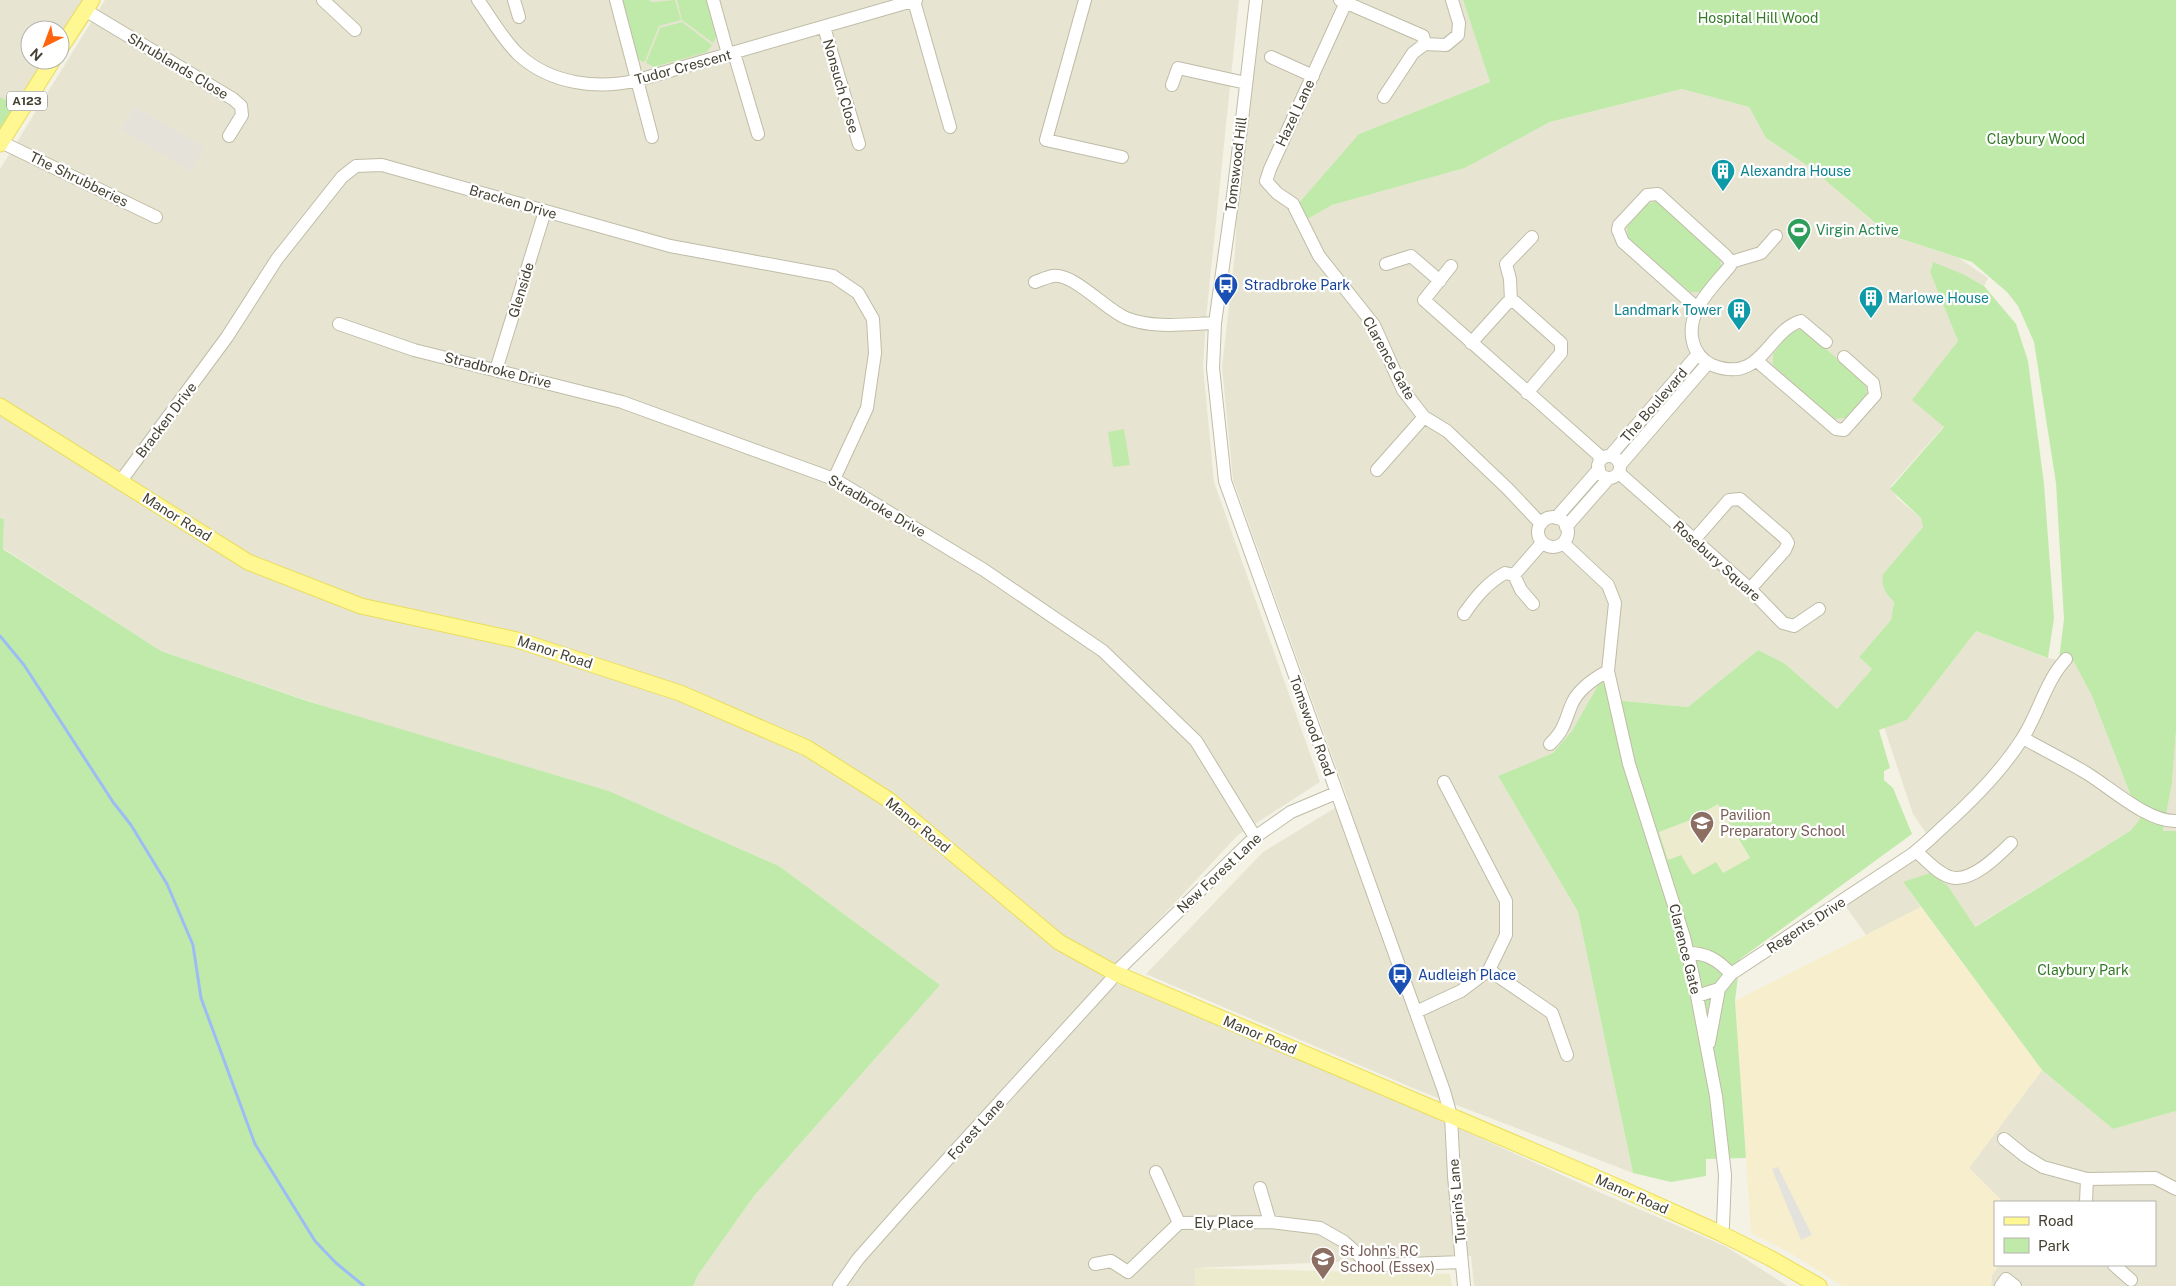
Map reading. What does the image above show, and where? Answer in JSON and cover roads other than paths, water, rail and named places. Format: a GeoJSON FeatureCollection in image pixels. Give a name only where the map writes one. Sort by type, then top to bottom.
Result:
{"type":"FeatureCollection","features":[{"type":"Feature","properties":{"kind":"main road"},"geometry":{"type":"LineString","coordinates":[[70,34],[89,5]]}},
{"type":"Feature","properties":{"kind":"main road","name":"A123"},"geometry":{"type":"LineString","coordinates":[[1,143],[47,70]]}},
{"type":"Feature","properties":{"kind":"main road","name":"Manor Road"},"geometry":{"type":"LineString","coordinates":[[0,406],[248,562],[361,606],[517,640],[680,693],[807,748],[889,800],[1059,942],[1115,973],[1720,1233],[1770,1258],[1817,1285]]}},
{"type":"Feature","properties":{"kind":"street"},"geometry":{"type":"LineString","coordinates":[[322,0],[355,30]]}},
{"type":"Feature","properties":{"kind":"street","name":"Tudor Crescent"},"geometry":{"type":"LineString","coordinates":[[478,0],[519,54],[550,74],[577,83],[604,85],[638,80],[915,1]]}},
{"type":"Feature","properties":{"kind":"street"},"geometry":{"type":"LineString","coordinates":[[514,0],[519,17]]}},
{"type":"Feature","properties":{"kind":"street"},"geometry":{"type":"LineString","coordinates":[[616,0],[652,137]]}},
{"type":"Feature","properties":{"kind":"street"},"geometry":{"type":"LineString","coordinates":[[712,0],[758,134]]}},
{"type":"Feature","properties":{"kind":"street"},"geometry":{"type":"LineString","coordinates":[[1085,0],[1046,140],[1122,157]]}},
{"type":"Feature","properties":{"kind":"street","name":"Tomswood Hill"},"geometry":{"type":"LineString","coordinates":[[1215,325],[1256,0]]}},
{"type":"Feature","properties":{"kind":"street"},"geometry":{"type":"LineString","coordinates":[[1344,1],[1424,40],[1446,45],[1458,35],[1459,24],[1452,0]]}},
{"type":"Feature","properties":{"kind":"street"},"geometry":{"type":"LineString","coordinates":[[915,1],[950,127]]}},
{"type":"Feature","properties":{"kind":"street","name":"Hazel Lane"},"geometry":{"type":"LineString","coordinates":[[1301,217],[1293,204],[1277,193],[1266,181],[1344,1]]}},
{"type":"Feature","properties":{"kind":"street","name":"Shrublands Close"},"geometry":{"type":"LineString","coordinates":[[89,5],[241,106],[242,115],[228,136]]}},
{"type":"Feature","properties":{"kind":"street","name":"Nonsuch Close"},"geometry":{"type":"LineString","coordinates":[[824,27],[859,144]]}},
{"type":"Feature","properties":{"kind":"street"},"geometry":{"type":"LineString","coordinates":[[1384,97],[1413,53],[1424,40]]}},
{"type":"Feature","properties":{"kind":"street"},"geometry":{"type":"LineString","coordinates":[[1271,57],[1312,76]]}},
{"type":"Feature","properties":{"kind":"street"},"geometry":{"type":"LineString","coordinates":[[1172,85],[1178,68],[1246,83]]}},
{"type":"Feature","properties":{"kind":"street","name":"The Shrubberies"},"geometry":{"type":"LineString","coordinates":[[1,143],[156,217]]}},
{"type":"Feature","properties":{"kind":"street","name":"Bracken Drive"},"geometry":{"type":"LineString","coordinates":[[120,482],[227,337],[278,259],[342,177],[356,166],[382,165],[670,246],[833,276],[858,293],[873,319],[875,353],[867,408],[834,479]]}},
{"type":"Feature","properties":{"kind":"street"},"geometry":{"type":"LineString","coordinates":[[1696,308],[1623,242],[1618,230],[1619,225],[1647,195],[1658,194],[1731,262]]}},
{"type":"Feature","properties":{"kind":"street","name":"Glenside"},"geometry":{"type":"LineString","coordinates":[[496,370],[545,211]]}},
{"type":"Feature","properties":{"kind":"street","name":"Clarence Gate"},"geometry":{"type":"LineString","coordinates":[[1301,217],[1319,256],[1374,326],[1403,390],[1424,417],[1447,431],[1508,489],[1541,524]]}},
{"type":"Feature","properties":{"kind":"street"},"geometry":{"type":"LineString","coordinates":[[1731,262],[1761,253],[1776,236]]}},
{"type":"Feature","properties":{"kind":"street"},"geometry":{"type":"LineString","coordinates":[[1511,301],[1510,279],[1506,264],[1532,237]]}},
{"type":"Feature","properties":{"kind":"street"},"geometry":{"type":"LineString","coordinates":[[1386,264],[1411,256],[1440,281]]}},
{"type":"Feature","properties":{"kind":"street"},"geometry":{"type":"LineString","coordinates":[[1731,262],[1730,266],[1696,308],[1691,334],[1698,354],[1708,363],[1720,368],[1736,370],[1757,361],[1792,323],[1801,321],[1826,342]]}},
{"type":"Feature","properties":{"kind":"street"},"geometry":{"type":"LineString","coordinates":[[1451,266],[1424,300],[1604,461]]}},
{"type":"Feature","properties":{"kind":"street"},"geometry":{"type":"LineString","coordinates":[[1035,282],[1054,276],[1064,277],[1074,282],[1102,304],[1127,318],[1145,323],[1215,325]]}},
{"type":"Feature","properties":{"kind":"street"},"geometry":{"type":"LineString","coordinates":[[1471,343],[1511,301]]}},
{"type":"Feature","properties":{"kind":"street"},"geometry":{"type":"LineString","coordinates":[[1511,301],[1515,302],[1561,343],[1561,353],[1527,393]]}},
{"type":"Feature","properties":{"kind":"street","name":"Stradbroke Drive"},"geometry":{"type":"LineString","coordinates":[[339,324],[414,350],[622,402],[834,479],[984,570],[1103,651],[1196,741],[1256,836]]}},
{"type":"Feature","properties":{"kind":"street","name":"Tomswood Road"},"geometry":{"type":"LineString","coordinates":[[1215,325],[1212,368],[1225,481],[1416,1012],[1451,1116]]}},
{"type":"Feature","properties":{"kind":"street","name":"The Boulevard"},"geometry":{"type":"LineString","coordinates":[[1556,518],[1698,354]]}},
{"type":"Feature","properties":{"kind":"street"},"geometry":{"type":"LineString","coordinates":[[1757,361],[1836,429],[1844,430],[1875,396],[1873,382],[1844,357]]}},
{"type":"Feature","properties":{"kind":"street","name":"The Boulevard"},"geometry":{"type":"LineString","coordinates":[[1566,527],[1616,472],[1708,363]]}},
{"type":"Feature","properties":{"kind":"street"},"geometry":{"type":"LineString","coordinates":[[1377,470],[1424,417]]}},
{"type":"Feature","properties":{"kind":"street"},"geometry":{"type":"LineString","coordinates":[[1616,458],[1616,472],[1601,474],[1604,461],[1616,458]]}},
{"type":"Feature","properties":{"kind":"street","name":"Rosebury Square"},"geometry":{"type":"LineString","coordinates":[[1616,472],[1750,589],[1783,623],[1794,626],[1819,609]]}},
{"type":"Feature","properties":{"kind":"street"},"geometry":{"type":"LineString","coordinates":[[1694,540],[1728,500],[1734,498],[1740,499],[1785,538],[1788,542],[1785,550],[1750,589]]}},
{"type":"Feature","properties":{"kind":"street"},"geometry":{"type":"LineString","coordinates":[[1556,518],[1561,520],[1566,527],[1567,537],[1563,543],[1552,547],[1542,543],[1538,532],[1541,524],[1546,519],[1556,518]]}},
{"type":"Feature","properties":{"kind":"street"},"geometry":{"type":"LineString","coordinates":[[1514,576],[1542,543]]}},
{"type":"Feature","properties":{"kind":"street","name":"Clarence Gate"},"geometry":{"type":"LineString","coordinates":[[1563,543],[1608,585],[1615,603],[1608,672],[1629,764],[1688,953],[1716,1096],[1725,1175],[1723,1226],[1720,1233]]}},
{"type":"Feature","properties":{"kind":"street"},"geometry":{"type":"LineString","coordinates":[[1464,614],[1476,596],[1493,580],[1505,573],[1514,576],[1521,590],[1533,604]]}},
{"type":"Feature","properties":{"kind":"street","name":"Regents Drive"},"geometry":{"type":"LineString","coordinates":[[1719,989],[1731,974],[1916,851],[1980,792],[2023,738],[2054,672],[2066,659]]}},
{"type":"Feature","properties":{"kind":"street"},"geometry":{"type":"LineString","coordinates":[[1550,744],[1565,727],[1571,705],[1580,691],[1595,678],[1608,672]]}},
{"type":"Feature","properties":{"kind":"street"},"geometry":{"type":"LineString","coordinates":[[2023,738],[2087,774],[2144,812],[2167,821],[2176,821]]}},
{"type":"Feature","properties":{"kind":"street"},"geometry":{"type":"LineString","coordinates":[[1416,1012],[1462,991],[1489,970],[1506,936],[1506,901],[1444,782]]}},
{"type":"Feature","properties":{"kind":"street","name":"New Forest Lane"},"geometry":{"type":"LineString","coordinates":[[1115,973],[1256,836],[1291,812],[1336,793]]}},
{"type":"Feature","properties":{"kind":"street"},"geometry":{"type":"LineString","coordinates":[[1916,851],[1934,868],[1950,878],[1966,878],[1992,862],[2011,843]]}},
{"type":"Feature","properties":{"kind":"street"},"geometry":{"type":"LineString","coordinates":[[1688,953],[1707,955],[1720,963],[1731,974]]}},
{"type":"Feature","properties":{"kind":"street"},"geometry":{"type":"LineString","coordinates":[[1489,970],[1552,1013],[1566,1056]]}},
{"type":"Feature","properties":{"kind":"street","name":"Forest Lane"},"geometry":{"type":"LineString","coordinates":[[839,1286],[858,1259],[1110,982],[1115,973]]}},
{"type":"Feature","properties":{"kind":"street"},"geometry":{"type":"LineString","coordinates":[[1697,996],[1719,989],[1708,1054]]}},
{"type":"Feature","properties":{"kind":"street","name":"Turpin's Lane"},"geometry":{"type":"LineString","coordinates":[[1451,1116],[1454,1176],[1464,1286]]}},
{"type":"Feature","properties":{"kind":"street"},"geometry":{"type":"LineString","coordinates":[[2004,1139],[2025,1156],[2044,1167],[2087,1179],[2155,1178],[2176,1189]]}},
{"type":"Feature","properties":{"kind":"street","name":"Ely Place"},"geometry":{"type":"LineString","coordinates":[[1156,1172],[1178,1223]]}},
{"type":"Feature","properties":{"kind":"street"},"geometry":{"type":"LineString","coordinates":[[2086,1201],[2087,1179]]}},
{"type":"Feature","properties":{"kind":"street","name":"Ely Place"},"geometry":{"type":"LineString","coordinates":[[1260,1188],[1270,1222]]}},
{"type":"Feature","properties":{"kind":"street","name":"Ely Place"},"geometry":{"type":"LineString","coordinates":[[1096,1264],[1111,1261],[1128,1272],[1178,1223],[1270,1222],[1320,1228],[1342,1241],[1363,1260],[1381,1265],[1462,1262]]}},
{"type":"Feature","properties":{"kind":"street"},"geometry":{"type":"LineString","coordinates":[[2115,1266],[2132,1280]]}},
{"type":"Feature","properties":{"kind":"street"},"geometry":{"type":"LineString","coordinates":[[2001,1286],[2006,1279],[2015,1286]]}},
{"type":"Feature","properties":{"kind":"waterway"},"geometry":{"type":"LineString","coordinates":[[0,636],[24,665],[113,802],[131,825],[167,884],[193,945],[201,998],[255,1144],[315,1241],[336,1263],[364,1286]]}},
{"type":"Feature","properties":{"kind":"place","name":"Alexandra House"},"geometry":{"type":"Point","coordinates":[1723,192]}},
{"type":"Feature","properties":{"kind":"place","name":"Virgin Active"},"geometry":{"type":"Point","coordinates":[1799,251]}},
{"type":"Feature","properties":{"kind":"place","name":"Stradbroke Park"},"geometry":{"type":"Point","coordinates":[1226,306]}},
{"type":"Feature","properties":{"kind":"place","name":"Marlowe House"},"geometry":{"type":"Point","coordinates":[1871,319]}},
{"type":"Feature","properties":{"kind":"place","name":"Landmark Tower"},"geometry":{"type":"Point","coordinates":[1739,331]}},
{"type":"Feature","properties":{"kind":"place","name":"Pavilion Preparatory School"},"geometry":{"type":"Point","coordinates":[1702,844]}},
{"type":"Feature","properties":{"kind":"place","name":"Audleigh Place"},"geometry":{"type":"Point","coordinates":[1400,996]}},
{"type":"Feature","properties":{"kind":"place","name":"St John's RC School (Essex)"},"geometry":{"type":"Point","coordinates":[1323,1280]}},
{"type":"Feature","properties":{"kind":"park label","name":"Hospital Hill Wood"},"geometry":{"type":"Point","coordinates":[1758,18]}},
{"type":"Feature","properties":{"kind":"park label","name":"Claybury Wood"},"geometry":{"type":"Point","coordinates":[2036,139]}},
{"type":"Feature","properties":{"kind":"park label","name":"Claybury Park"},"geometry":{"type":"Point","coordinates":[2083,970]}}]}
